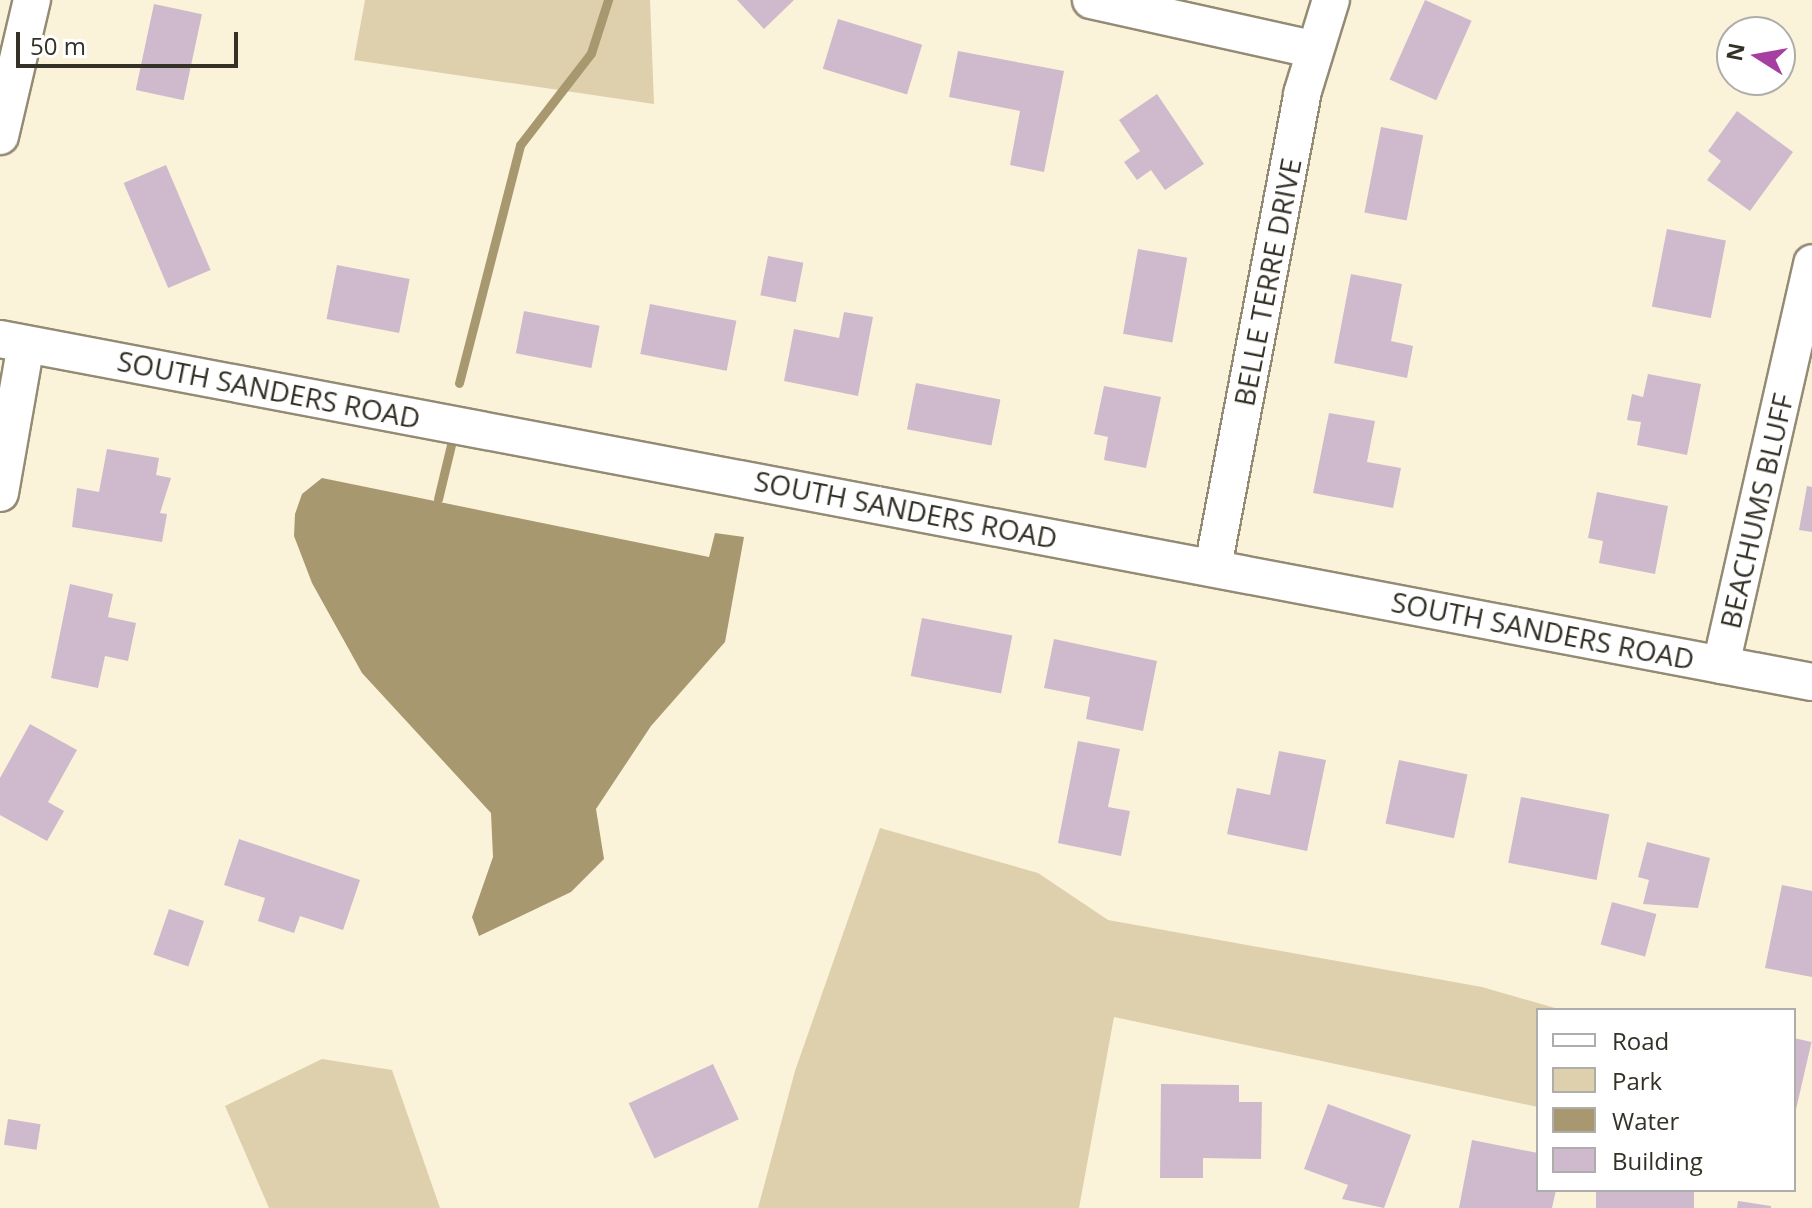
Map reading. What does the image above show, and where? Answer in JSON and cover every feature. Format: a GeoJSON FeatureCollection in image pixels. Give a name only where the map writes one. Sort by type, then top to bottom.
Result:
{"type":"FeatureCollection","features":[{"type":"Feature","properties":{"kind":"street"},"geometry":{"type":"LineString","coordinates":[[0,136],[32,0]]}},
{"type":"Feature","properties":{"kind":"street"},"geometry":{"type":"LineString","coordinates":[[1091,0],[1312,49]]}},
{"type":"Feature","properties":{"kind":"street","name":"BELLE TERRE DRIVE"},"geometry":{"type":"LineString","coordinates":[[1213,567],[1312,49],[1331,0]]}},
{"type":"Feature","properties":{"kind":"street","name":"BEACHUMS BLUFF"},"geometry":{"type":"LineString","coordinates":[[1721,665],[1812,263]]}},
{"type":"Feature","properties":{"kind":"street"},"geometry":{"type":"LineString","coordinates":[[0,493],[13,341]]}},
{"type":"Feature","properties":{"kind":"street","name":"SOUTH SANDERS ROAD"},"geometry":{"type":"LineString","coordinates":[[13,341],[1812,682]]}},
{"type":"Feature","properties":{"kind":"green space"},"geometry":{"type":"Polygon","coordinates":[[[365,0],[650,0],[654,104],[354,60],[365,0]]]}},
{"type":"Feature","properties":{"kind":"green space"},"geometry":{"type":"Polygon","coordinates":[[[880,828],[1038,873],[1108,920],[1482,987],[1555,1008],[1536,1008],[1536,1107],[1114,1017],[1079,1208],[758,1208],[795,1071],[880,828]]]}},
{"type":"Feature","properties":{"kind":"green space"},"geometry":{"type":"Polygon","coordinates":[[[322,1059],[392,1070],[440,1208],[269,1208],[225,1106],[322,1059]]]}},
{"type":"Feature","properties":{"kind":"water"},"geometry":{"type":"Polygon","coordinates":[[[322,478],[709,557],[715,533],[744,537],[725,642],[651,726],[596,809],[604,859],[571,892],[479,936],[472,917],[493,857],[491,813],[362,673],[312,583],[294,536],[295,514],[302,494],[322,478]]]}},
{"type":"Feature","properties":{"kind":"building"},"geometry":{"type":"Polygon","coordinates":[[[737,0],[794,0],[764,29],[737,0]]]}},
{"type":"Feature","properties":{"kind":"building"},"geometry":{"type":"Polygon","coordinates":[[[1425,0],[1472,21],[1436,100],[1390,79],[1425,0]]]}},
{"type":"Feature","properties":{"kind":"building"},"geometry":{"type":"Polygon","coordinates":[[[154,4],[202,14],[184,100],[136,90],[154,4]]]}},
{"type":"Feature","properties":{"kind":"building"},"geometry":{"type":"Polygon","coordinates":[[[838,19],[922,45],[907,94],[823,69],[838,19]]]}},
{"type":"Feature","properties":{"kind":"building"},"geometry":{"type":"Polygon","coordinates":[[[958,51],[1064,71],[1044,172],[1010,165],[1020,111],[949,97],[958,51]]]}},
{"type":"Feature","properties":{"kind":"building"},"geometry":{"type":"Polygon","coordinates":[[[1157,94],[1204,164],[1165,190],[1151,170],[1137,180],[1124,162],[1140,151],[1119,120],[1157,94]]]}},
{"type":"Feature","properties":{"kind":"building"},"geometry":{"type":"Polygon","coordinates":[[[1737,111],[1793,152],[1750,211],[1707,180],[1721,161],[1708,151],[1737,111]]]}},
{"type":"Feature","properties":{"kind":"building"},"geometry":{"type":"Polygon","coordinates":[[[1381,127],[1423,135],[1407,221],[1364,212],[1381,127]]]}},
{"type":"Feature","properties":{"kind":"building"},"geometry":{"type":"Polygon","coordinates":[[[166,165],[211,270],[168,288],[124,183],[166,165]]]}},
{"type":"Feature","properties":{"kind":"building"},"geometry":{"type":"Polygon","coordinates":[[[1667,229],[1726,240],[1711,318],[1652,307],[1667,229]]]}},
{"type":"Feature","properties":{"kind":"building"},"geometry":{"type":"Polygon","coordinates":[[[1138,249],[1187,258],[1172,342],[1123,334],[1138,249]]]}},
{"type":"Feature","properties":{"kind":"building"},"geometry":{"type":"Polygon","coordinates":[[[768,256],[803,263],[796,302],[760,295],[768,256]]]}},
{"type":"Feature","properties":{"kind":"building"},"geometry":{"type":"Polygon","coordinates":[[[337,265],[410,279],[399,333],[327,319],[337,265]]]}},
{"type":"Feature","properties":{"kind":"building"},"geometry":{"type":"Polygon","coordinates":[[[1351,274],[1402,284],[1391,341],[1413,346],[1407,378],[1334,363],[1351,274]]]}},
{"type":"Feature","properties":{"kind":"building"},"geometry":{"type":"Polygon","coordinates":[[[650,304],[736,321],[727,371],[640,354],[650,304]]]}},
{"type":"Feature","properties":{"kind":"building"},"geometry":{"type":"Polygon","coordinates":[[[524,311],[600,326],[591,368],[516,353],[524,311]]]}},
{"type":"Feature","properties":{"kind":"building"},"geometry":{"type":"Polygon","coordinates":[[[844,312],[873,317],[858,396],[784,381],[794,329],[839,338],[844,312]]]}},
{"type":"Feature","properties":{"kind":"building"},"geometry":{"type":"Polygon","coordinates":[[[1648,374],[1701,384],[1687,455],[1637,445],[1641,422],[1627,420],[1632,394],[1643,397],[1648,374]]]}},
{"type":"Feature","properties":{"kind":"building"},"geometry":{"type":"Polygon","coordinates":[[[916,383],[1000,399],[991,446],[907,429],[916,383]]]}},
{"type":"Feature","properties":{"kind":"building"},"geometry":{"type":"Polygon","coordinates":[[[1104,386],[1161,397],[1146,468],[1104,460],[1108,437],[1094,434],[1104,386]]]}},
{"type":"Feature","properties":{"kind":"building"},"geometry":{"type":"Polygon","coordinates":[[[1329,413],[1375,421],[1367,462],[1401,468],[1393,508],[1313,493],[1329,413]]]}},
{"type":"Feature","properties":{"kind":"building"},"geometry":{"type":"Polygon","coordinates":[[[107,449],[159,458],[156,475],[171,478],[160,513],[167,514],[162,542],[72,527],[77,488],[99,492],[107,449]]]}},
{"type":"Feature","properties":{"kind":"building"},"geometry":{"type":"Polygon","coordinates":[[[1807,486],[1812,487],[1812,532],[1799,530],[1807,486]]]}},
{"type":"Feature","properties":{"kind":"building"},"geometry":{"type":"Polygon","coordinates":[[[1597,492],[1668,506],[1655,574],[1599,563],[1603,541],[1588,538],[1597,492]]]}},
{"type":"Feature","properties":{"kind":"building"},"geometry":{"type":"Polygon","coordinates":[[[70,584],[113,594],[108,617],[136,623],[128,661],[105,656],[98,688],[51,678],[70,584]]]}},
{"type":"Feature","properties":{"kind":"building"},"geometry":{"type":"Polygon","coordinates":[[[922,618],[1012,636],[1001,693],[911,676],[922,618]]]}},
{"type":"Feature","properties":{"kind":"building"},"geometry":{"type":"Polygon","coordinates":[[[1054,639],[1157,661],[1143,731],[1086,719],[1090,697],[1044,688],[1054,639]]]}},
{"type":"Feature","properties":{"kind":"building"},"geometry":{"type":"Polygon","coordinates":[[[30,724],[77,750],[48,802],[64,811],[47,841],[0,815],[0,778],[30,724]]]}},
{"type":"Feature","properties":{"kind":"building"},"geometry":{"type":"Polygon","coordinates":[[[1078,741],[1120,749],[1108,807],[1130,811],[1121,856],[1058,843],[1078,741]]]}},
{"type":"Feature","properties":{"kind":"building"},"geometry":{"type":"Polygon","coordinates":[[[1279,751],[1326,760],[1307,851],[1227,834],[1237,788],[1270,795],[1279,751]]]}},
{"type":"Feature","properties":{"kind":"building"},"geometry":{"type":"Polygon","coordinates":[[[1399,760],[1467,775],[1454,838],[1385,824],[1399,760]]]}},
{"type":"Feature","properties":{"kind":"building"},"geometry":{"type":"Polygon","coordinates":[[[1521,797],[1609,814],[1597,880],[1508,863],[1521,797]]]}},
{"type":"Feature","properties":{"kind":"building"},"geometry":{"type":"Polygon","coordinates":[[[239,839],[360,880],[343,930],[300,916],[294,933],[258,921],[265,898],[224,885],[239,839]]]}},
{"type":"Feature","properties":{"kind":"building"},"geometry":{"type":"Polygon","coordinates":[[[1647,842],[1710,858],[1698,908],[1643,904],[1649,880],[1638,877],[1647,842]]]}},
{"type":"Feature","properties":{"kind":"building"},"geometry":{"type":"Polygon","coordinates":[[[1782,885],[1812,891],[1812,977],[1765,968],[1782,885]]]}},
{"type":"Feature","properties":{"kind":"building"},"geometry":{"type":"Polygon","coordinates":[[[1612,902],[1656,914],[1645,956],[1601,945],[1612,902]]]}},
{"type":"Feature","properties":{"kind":"building"},"geometry":{"type":"Polygon","coordinates":[[[169,909],[204,921],[188,966],[153,954],[169,909]]]}},
{"type":"Feature","properties":{"kind":"building"},"geometry":{"type":"Polygon","coordinates":[[[1796,1038],[1812,1042],[1796,1109],[1796,1038]]]}},
{"type":"Feature","properties":{"kind":"building"},"geometry":{"type":"Polygon","coordinates":[[[713,1064],[739,1119],[654,1159],[629,1103],[713,1064]]]}},
{"type":"Feature","properties":{"kind":"building"},"geometry":{"type":"Polygon","coordinates":[[[1161,1084],[1239,1085],[1239,1102],[1262,1102],[1261,1159],[1203,1158],[1203,1178],[1160,1178],[1161,1084]]]}},
{"type":"Feature","properties":{"kind":"building"},"geometry":{"type":"Polygon","coordinates":[[[1328,1104],[1411,1135],[1384,1208],[1342,1199],[1348,1185],[1304,1169],[1328,1104]]]}},
{"type":"Feature","properties":{"kind":"building"},"geometry":{"type":"Polygon","coordinates":[[[8,1119],[41,1124],[37,1150],[4,1145],[8,1119]]]}},
{"type":"Feature","properties":{"kind":"building"},"geometry":{"type":"Polygon","coordinates":[[[1472,1140],[1536,1153],[1536,1192],[1556,1192],[1552,1208],[1459,1208],[1472,1140]]]}},
{"type":"Feature","properties":{"kind":"building"},"geometry":{"type":"Polygon","coordinates":[[[1596,1192],[1694,1192],[1694,1208],[1596,1208],[1596,1192]]]}},
{"type":"Feature","properties":{"kind":"building"},"geometry":{"type":"Polygon","coordinates":[[[1738,1201],[1771,1206],[1771,1208],[1737,1208],[1738,1201]]]}},
{"type":"Feature","properties":{"kind":"waterway"},"geometry":{"type":"LineString","coordinates":[[459,383],[520,145],[591,53],[608,0]]}},
{"type":"Feature","properties":{"kind":"waterway"},"geometry":{"type":"LineString","coordinates":[[438,499],[451,445]]}}]}
